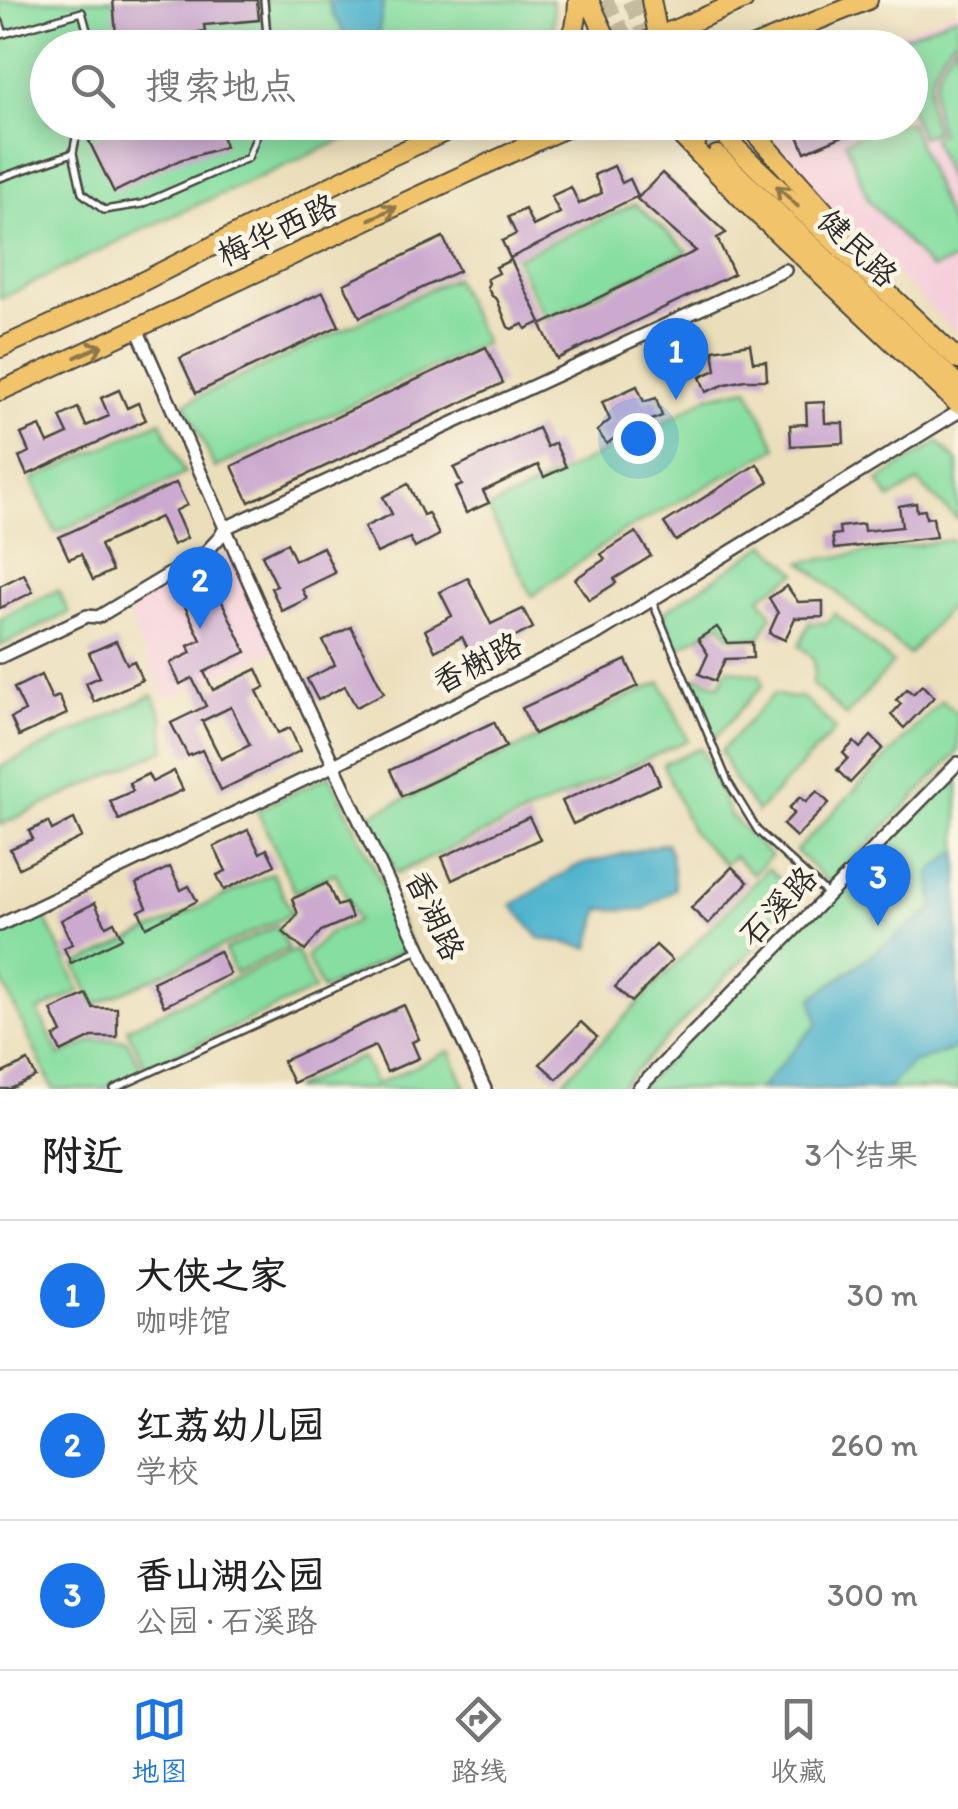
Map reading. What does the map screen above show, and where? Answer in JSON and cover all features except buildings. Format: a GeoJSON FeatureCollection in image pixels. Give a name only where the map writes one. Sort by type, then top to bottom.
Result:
{"type":"FeatureCollection","features":[{"type":"Feature","properties":{"kind":"main road"},"geometry":{"type":"LineString","coordinates":[[573,30],[578,0]]}},
{"type":"Feature","properties":{"kind":"main road"},"geometry":{"type":"LineString","coordinates":[[589,0],[603,30]]}},
{"type":"Feature","properties":{"kind":"main road"},"geometry":{"type":"LineString","coordinates":[[651,0],[661,30]]}},
{"type":"Feature","properties":{"kind":"main road"},"geometry":{"type":"LineString","coordinates":[[685,30],[744,0]]}},
{"type":"Feature","properties":{"kind":"main road"},"geometry":{"type":"LineString","coordinates":[[792,30],[868,0]]}},
{"type":"Feature","properties":{"kind":"main road"},"geometry":{"type":"LineString","coordinates":[[796,30],[799,27]]}},
{"type":"Feature","properties":{"kind":"main road","name":"梅华西路"},"geometry":{"type":"LineString","coordinates":[[0,348],[114,296],[427,140]]}},
{"type":"Feature","properties":{"kind":"main road","name":"梅华西路"},"geometry":{"type":"LineString","coordinates":[[0,391],[539,140]]}},
{"type":"Feature","properties":{"kind":"main road"},"geometry":{"type":"LineString","coordinates":[[685,140],[748,206],[958,408]]}},
{"type":"Feature","properties":{"kind":"main road"},"geometry":{"type":"LineString","coordinates":[[695,150],[696,140]]}},
{"type":"Feature","properties":{"kind":"main road"},"geometry":{"type":"LineString","coordinates":[[761,140],[885,280],[958,352]]}},
{"type":"Feature","properties":{"kind":"main road","name":"健民路"},"geometry":{"type":"LineString","coordinates":[[958,360],[723,148],[958,385]]}},
{"type":"Feature","properties":{"kind":"street"},"geometry":{"type":"LineString","coordinates":[[0,657],[87,616],[98,617],[198,558],[214,545],[225,528],[786,270]]}},
{"type":"Feature","properties":{"kind":"street","name":"香湖路"},"geometry":{"type":"LineString","coordinates":[[137,329],[225,528],[486,1089]]}},
{"type":"Feature","properties":{"kind":"street","name":"香榭路"},"geometry":{"type":"LineString","coordinates":[[0,926],[598,632],[958,408]]}},
{"type":"Feature","properties":{"kind":"street","name":"石溪路"},"geometry":{"type":"LineString","coordinates":[[638,1089],[958,762]]}},
{"type":"Feature","properties":{"kind":"lane"},"geometry":{"type":"LineString","coordinates":[[264,0],[266,30]]}},
{"type":"Feature","properties":{"kind":"lane"},"geometry":{"type":"LineString","coordinates":[[0,22],[2,34],[82,12],[87,30]]}},
{"type":"Feature","properties":{"kind":"lane"},"geometry":{"type":"LineString","coordinates":[[76,140],[74,153],[82,192],[104,210],[142,204],[248,158],[255,140]]}},
{"type":"Feature","properties":{"kind":"lane"},"geometry":{"type":"LineString","coordinates":[[0,178],[74,153]]}},
{"type":"Feature","properties":{"kind":"lane"},"geometry":{"type":"LineString","coordinates":[[652,600],[728,782],[758,831],[828,895]]}},
{"type":"Feature","properties":{"kind":"lane"},"geometry":{"type":"LineString","coordinates":[[114,1089],[421,949]]}},
{"type":"Feature","properties":{"kind":"shaded area"},"geometry":{"type":"Polygon","coordinates":[[[958,9],[958,334],[761,140],[928,140],[928,30],[907,30],[958,9]]]}},
{"type":"Feature","properties":{"kind":"shaded area"},"geometry":{"type":"Polygon","coordinates":[[[230,553],[276,650],[166,699],[124,608],[230,553]]]}},
{"type":"Feature","properties":{"kind":"green space"},"geometry":{"type":"Polygon","coordinates":[[[0,0],[552,0],[552,30],[30,30],[30,140],[342,140],[0,299],[0,0]]]}},
{"type":"Feature","properties":{"kind":"green space"},"geometry":{"type":"Polygon","coordinates":[[[958,15],[958,35],[941,56],[931,79],[929,105],[936,131],[928,134],[928,30],[920,30],[958,15]]]}},
{"type":"Feature","properties":{"kind":"green space"},"geometry":{"type":"Polygon","coordinates":[[[958,41],[958,204],[932,138],[941,133],[934,108],[935,84],[943,62],[958,41]]]}},
{"type":"Feature","properties":{"kind":"green space"},"geometry":{"type":"Polygon","coordinates":[[[917,140],[958,245],[958,259],[931,269],[869,201],[845,141],[917,140]]]}},
{"type":"Feature","properties":{"kind":"green space"},"geometry":{"type":"Polygon","coordinates":[[[635,204],[688,251],[545,319],[516,258],[635,204]]]}},
{"type":"Feature","properties":{"kind":"green space"},"geometry":{"type":"Polygon","coordinates":[[[454,278],[485,343],[215,468],[185,403],[454,278]]]}},
{"type":"Feature","properties":{"kind":"green space"},"geometry":{"type":"Polygon","coordinates":[[[748,388],[777,448],[619,534],[532,596],[488,509],[663,423],[709,396],[748,388]]]}},
{"type":"Feature","properties":{"kind":"green space"},"geometry":{"type":"Polygon","coordinates":[[[161,421],[185,474],[56,533],[32,480],[161,421]]]}},
{"type":"Feature","properties":{"kind":"green space"},"geometry":{"type":"Polygon","coordinates":[[[938,442],[958,462],[958,520],[918,482],[890,499],[878,481],[938,442]]]}},
{"type":"Feature","properties":{"kind":"green space"},"geometry":{"type":"Polygon","coordinates":[[[951,540],[958,546],[958,596],[909,655],[802,562],[951,540]]]}},
{"type":"Feature","properties":{"kind":"green space"},"geometry":{"type":"Polygon","coordinates":[[[766,544],[797,573],[760,597],[772,615],[760,638],[730,637],[720,623],[677,650],[663,613],[766,544]]]}},
{"type":"Feature","properties":{"kind":"green space"},"geometry":{"type":"Polygon","coordinates":[[[58,590],[69,613],[0,646],[0,618],[58,590]]]}},
{"type":"Feature","properties":{"kind":"green space"},"geometry":{"type":"Polygon","coordinates":[[[834,613],[893,663],[846,716],[812,684],[814,662],[799,646],[809,623],[828,623],[834,613]]]}},
{"type":"Feature","properties":{"kind":"green space"},"geometry":{"type":"Polygon","coordinates":[[[728,669],[760,675],[763,685],[713,740],[690,683],[698,677],[719,686],[728,669]]]}},
{"type":"Feature","properties":{"kind":"green space"},"geometry":{"type":"Polygon","coordinates":[[[661,682],[688,740],[397,873],[370,815],[661,682]]]}},
{"type":"Feature","properties":{"kind":"green space"},"geometry":{"type":"Polygon","coordinates":[[[774,694],[802,697],[836,729],[757,812],[734,779],[721,751],[774,694]]]}},
{"type":"Feature","properties":{"kind":"green space"},"geometry":{"type":"Polygon","coordinates":[[[153,695],[162,716],[166,749],[0,825],[0,767],[153,695]]]}},
{"type":"Feature","properties":{"kind":"green space"},"geometry":{"type":"Polygon","coordinates":[[[942,700],[958,715],[958,752],[830,884],[796,851],[942,700]]]}},
{"type":"Feature","properties":{"kind":"green space"},"geometry":{"type":"Polygon","coordinates":[[[701,748],[730,815],[771,856],[753,874],[734,856],[725,865],[692,832],[663,764],[701,748]]]}},
{"type":"Feature","properties":{"kind":"green space"},"geometry":{"type":"Polygon","coordinates":[[[958,763],[958,1089],[638,1089],[958,763]]]}},
{"type":"Feature","properties":{"kind":"green space"},"geometry":{"type":"Polygon","coordinates":[[[330,775],[412,947],[322,990],[306,956],[329,933],[357,921],[335,873],[295,892],[257,810],[330,775]]]}},
{"type":"Feature","properties":{"kind":"green space"},"geometry":{"type":"Polygon","coordinates":[[[768,868],[801,899],[618,1089],[556,1089],[768,868]]]}},
{"type":"Feature","properties":{"kind":"green space"},"geometry":{"type":"Polygon","coordinates":[[[273,873],[292,914],[95,1005],[76,965],[273,873]]]}},
{"type":"Feature","properties":{"kind":"green space"},"geometry":{"type":"Polygon","coordinates":[[[43,913],[80,991],[38,1011],[60,1056],[95,1040],[126,1040],[143,1071],[103,1089],[53,1089],[0,976],[0,933],[43,913]]]}},
{"type":"Feature","properties":{"kind":"green space"},"geometry":{"type":"Polygon","coordinates":[[[277,926],[288,949],[235,973],[225,950],[277,926]]]}},
{"type":"Feature","properties":{"kind":"green space"},"geometry":{"type":"Polygon","coordinates":[[[296,950],[314,990],[146,1068],[127,1028],[296,950]]]}},
{"type":"Feature","properties":{"kind":"green space"},"geometry":{"type":"Polygon","coordinates":[[[450,1051],[466,1089],[292,1089],[362,1057],[376,1084],[450,1051]]]}},
{"type":"Feature","properties":{"kind":"water"},"geometry":{"type":"Polygon","coordinates":[[[328,0],[384,0],[379,30],[342,30],[328,0]]]}},
{"type":"Feature","properties":{"kind":"water"},"geometry":{"type":"Polygon","coordinates":[[[666,843],[675,889],[643,910],[600,909],[590,948],[539,938],[512,905],[576,866],[666,843]]]}},
{"type":"Feature","properties":{"kind":"water"},"geometry":{"type":"Polygon","coordinates":[[[958,850],[958,1047],[910,1064],[888,1089],[759,1089],[818,1023],[812,998],[934,909],[930,872],[958,850]]]}},
{"type":"Feature","properties":{"kind":"tunnel"},"geometry":{"type":"LineString","coordinates":[[604,0],[620,30]]}},
{"type":"Feature","properties":{"kind":"tunnel"},"geometry":{"type":"LineString","coordinates":[[631,0],[645,30]]}},
{"type":"Feature","properties":{"kind":"tunnel"},"geometry":{"type":"LineString","coordinates":[[704,140],[717,155]]}},
{"type":"Feature","properties":{"kind":"place","name":"大侠之家"},"geometry":{"type":"Point","coordinates":[676,400]}},
{"type":"Feature","properties":{"kind":"place","name":"红荔幼儿园"},"geometry":{"type":"Point","coordinates":[200,629]}},
{"type":"Feature","properties":{"kind":"place","name":"香山湖公园"},"geometry":{"type":"Point","coordinates":[878,926]}}]}
